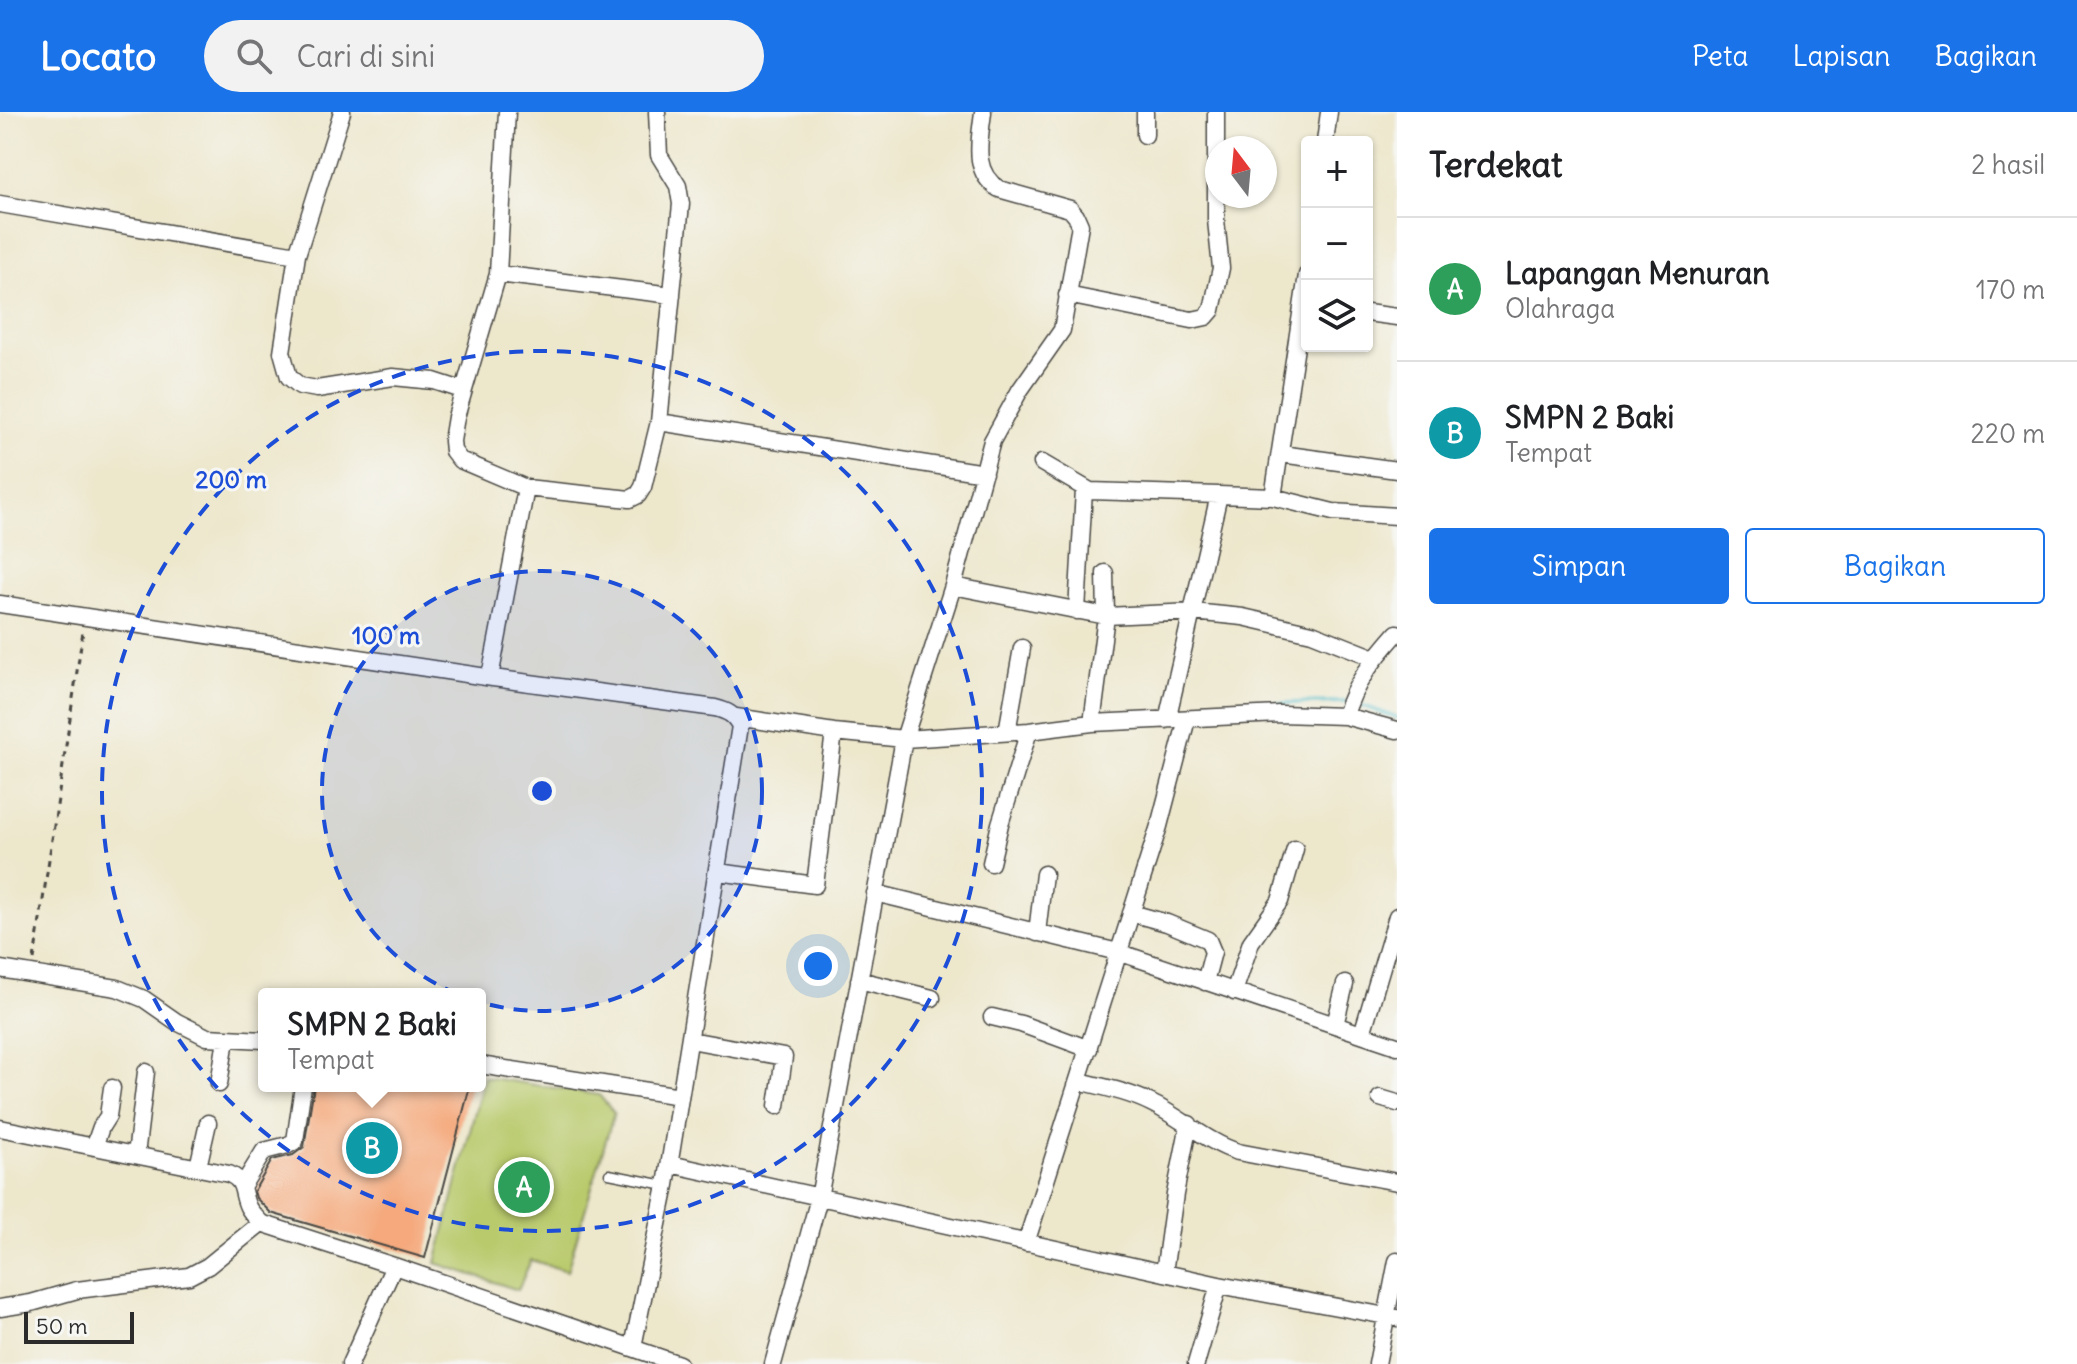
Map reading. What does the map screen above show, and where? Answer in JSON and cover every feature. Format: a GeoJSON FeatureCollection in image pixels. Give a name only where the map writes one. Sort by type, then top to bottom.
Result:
{"type":"FeatureCollection","features":[{"type":"Feature","properties":{"kind":"street"},"geometry":{"type":"LineString","coordinates":[[342,112],[297,255],[282,352],[289,377],[300,386],[317,389],[393,377],[434,381],[462,390]]}},
{"type":"Feature","properties":{"kind":"street"},"geometry":{"type":"LineString","coordinates":[[507,112],[498,274],[462,390],[452,441],[453,451],[460,460],[526,488],[630,499],[638,495],[643,487],[659,422],[681,196],[659,155],[657,112]]}},
{"type":"Feature","properties":{"kind":"street"},"geometry":{"type":"LineString","coordinates":[[773,1364],[819,1198],[904,739],[953,586],[992,441],[1020,390],[1062,330],[1080,225],[1076,216],[1060,204],[999,189],[991,184],[980,165],[983,112]]}},
{"type":"Feature","properties":{"kind":"street"},"geometry":{"type":"LineString","coordinates":[[1145,112],[1145,135]]}},
{"type":"Feature","properties":{"kind":"street"},"geometry":{"type":"LineString","coordinates":[[1067,295],[1192,320],[1206,317],[1212,310],[1221,268],[1216,220],[1216,112]]}},
{"type":"Feature","properties":{"kind":"street"},"geometry":{"type":"LineString","coordinates":[[1326,136],[1329,112]]}},
{"type":"Feature","properties":{"kind":"street"},"geometry":{"type":"LineString","coordinates":[[0,204],[297,255]]}},
{"type":"Feature","properties":{"kind":"street"},"geometry":{"type":"LineString","coordinates":[[498,274],[672,295]]}},
{"type":"Feature","properties":{"kind":"street"},"geometry":{"type":"LineString","coordinates":[[1373,314],[1397,317]]}},
{"type":"Feature","properties":{"kind":"street"},"geometry":{"type":"LineString","coordinates":[[1273,497],[1301,328]]}},
{"type":"Feature","properties":{"kind":"street"},"geometry":{"type":"LineString","coordinates":[[659,422],[984,473]]}},
{"type":"Feature","properties":{"kind":"street"},"geometry":{"type":"LineString","coordinates":[[1281,454],[1397,470]]}},
{"type":"Feature","properties":{"kind":"street"},"geometry":{"type":"LineString","coordinates":[[1042,463],[1084,490],[1273,497],[1333,512],[1397,516]]}},
{"type":"Feature","properties":{"kind":"street"},"geometry":{"type":"LineString","coordinates":[[493,678],[491,672],[526,488]]}},
{"type":"Feature","properties":{"kind":"street"},"geometry":{"type":"LineString","coordinates":[[1077,611],[1084,490]]}},
{"type":"Feature","properties":{"kind":"street"},"geometry":{"type":"LineString","coordinates":[[1167,720],[1219,495]]}},
{"type":"Feature","properties":{"kind":"street"},"geometry":{"type":"LineString","coordinates":[[1092,723],[1106,616],[1105,573]]}},
{"type":"Feature","properties":{"kind":"street"},"geometry":{"type":"LineString","coordinates":[[953,586],[1106,616],[1193,612],[1243,617],[1304,630],[1375,658]]}},
{"type":"Feature","properties":{"kind":"street"},"geometry":{"type":"LineString","coordinates":[[0,604],[715,708],[736,717],[834,732],[904,739],[1029,731],[1092,723],[1280,714],[1348,707],[1397,730]]}},
{"type":"Feature","properties":{"kind":"street"},"geometry":{"type":"LineString","coordinates":[[1348,707],[1375,658],[1397,633]]}},
{"type":"Feature","properties":{"kind":"street"},"geometry":{"type":"LineString","coordinates":[[1007,732],[1022,648]]}},
{"type":"Feature","properties":{"kind":"street"},"geometry":{"type":"LineString","coordinates":[[633,1347],[670,1164],[718,872],[740,726],[736,717]]}},
{"type":"Feature","properties":{"kind":"street"},"geometry":{"type":"LineString","coordinates":[[1026,1243],[1159,826],[1187,719]]}},
{"type":"Feature","properties":{"kind":"street"},"geometry":{"type":"LineString","coordinates":[[991,863],[1029,731]]}},
{"type":"Feature","properties":{"kind":"street"},"geometry":{"type":"LineString","coordinates":[[718,872],[815,885],[834,732]]}},
{"type":"Feature","properties":{"kind":"street"},"geometry":{"type":"LineString","coordinates":[[1234,992],[1251,942],[1280,901],[1295,849]]}},
{"type":"Feature","properties":{"kind":"street"},"geometry":{"type":"LineString","coordinates":[[1037,933],[1044,874]]}},
{"type":"Feature","properties":{"kind":"street"},"geometry":{"type":"LineString","coordinates":[[875,893],[1118,952],[1397,1046]]}},
{"type":"Feature","properties":{"kind":"street"},"geometry":{"type":"LineString","coordinates":[[1131,913],[1167,923],[1208,940],[1213,952],[1205,982]]}},
{"type":"Feature","properties":{"kind":"street"},"geometry":{"type":"LineString","coordinates":[[1362,1034],[1397,916]]}},
{"type":"Feature","properties":{"kind":"street"},"geometry":{"type":"LineString","coordinates":[[0,969],[117,988],[144,999],[192,1031],[216,1039],[258,1040]]}},
{"type":"Feature","properties":{"kind":"street"},"geometry":{"type":"LineString","coordinates":[[859,980],[932,998]]}},
{"type":"Feature","properties":{"kind":"street"},"geometry":{"type":"LineString","coordinates":[[1335,1025],[1345,984]]}},
{"type":"Feature","properties":{"kind":"street"},"geometry":{"type":"LineString","coordinates":[[992,1017],[1021,1024],[1089,1049]]}},
{"type":"Feature","properties":{"kind":"street"},"geometry":{"type":"LineString","coordinates":[[219,1084],[226,1039]]}},
{"type":"Feature","properties":{"kind":"street"},"geometry":{"type":"LineString","coordinates":[[690,1040],[784,1057],[777,1106]]}},
{"type":"Feature","properties":{"kind":"street"},"geometry":{"type":"LineString","coordinates":[[486,1066],[680,1096]]}},
{"type":"Feature","properties":{"kind":"street"},"geometry":{"type":"LineString","coordinates":[[136,1155],[146,1072]]}},
{"type":"Feature","properties":{"kind":"street"},"geometry":{"type":"LineString","coordinates":[[1079,1081],[1134,1095],[1189,1124],[1219,1145],[1238,1152],[1397,1182]]}},
{"type":"Feature","properties":{"kind":"street"},"geometry":{"type":"LineString","coordinates":[[94,1147],[109,1112],[112,1088]]}},
{"type":"Feature","properties":{"kind":"street"},"geometry":{"type":"LineString","coordinates":[[243,1185],[264,1151],[295,1141],[302,1092]]}},
{"type":"Feature","properties":{"kind":"street"},"geometry":{"type":"LineString","coordinates":[[1380,1098],[1397,1103]]}},
{"type":"Feature","properties":{"kind":"street"},"geometry":{"type":"LineString","coordinates":[[198,1167],[208,1123]]}},
{"type":"Feature","properties":{"kind":"street"},"geometry":{"type":"LineString","coordinates":[[1164,1273],[1189,1124]]}},
{"type":"Feature","properties":{"kind":"street"},"geometry":{"type":"LineString","coordinates":[[0,1128],[236,1177],[243,1185],[249,1208],[261,1223],[679,1364]]}},
{"type":"Feature","properties":{"kind":"street"},"geometry":{"type":"LineString","coordinates":[[670,1164],[1219,1285],[1391,1317]]}},
{"type":"Feature","properties":{"kind":"street"},"geometry":{"type":"LineString","coordinates":[[0,1308],[83,1289],[189,1276],[208,1266],[261,1223]]}},
{"type":"Feature","properties":{"kind":"street"},"geometry":{"type":"LineString","coordinates":[[1377,1364],[1391,1317],[1397,1261]]}},
{"type":"Feature","properties":{"kind":"street"},"geometry":{"type":"LineString","coordinates":[[350,1364],[394,1266]]}},
{"type":"Feature","properties":{"kind":"street"},"geometry":{"type":"LineString","coordinates":[[1196,1364],[1219,1285]]}},
{"type":"Feature","properties":{"kind":"lane"},"geometry":{"type":"LineString","coordinates":[[609,1174],[666,1185]]}},
{"type":"Feature","properties":{"kind":"path"},"geometry":{"type":"LineString","coordinates":[[32,976],[85,617]]}},
{"type":"Feature","properties":{"kind":"green space"},"geometry":{"type":"Polygon","coordinates":[[[486,1077],[599,1095],[614,1113],[567,1271],[531,1260],[518,1290],[436,1263],[480,1092],[486,1092],[486,1077]]]}},
{"type":"Feature","properties":{"kind":"building"},"geometry":{"type":"Polygon","coordinates":[[[313,1092],[468,1092],[425,1258],[271,1213],[256,1198],[254,1191],[272,1160],[293,1155],[304,1147],[313,1092]]]}},
{"type":"Feature","properties":{"kind":"waterway"},"geometry":{"type":"LineString","coordinates":[[1229,704],[1346,702]]}},
{"type":"Feature","properties":{"kind":"waterway"},"geometry":{"type":"LineString","coordinates":[[1355,703],[1397,718]]}},
{"type":"Feature","properties":{"kind":"place","name":"SMPN 2 Baki"},"geometry":{"type":"Point","coordinates":[372,1148]}},
{"type":"Feature","properties":{"kind":"place","name":"Lapangan Menuran"},"geometry":{"type":"Point","coordinates":[524,1187]}}]}
